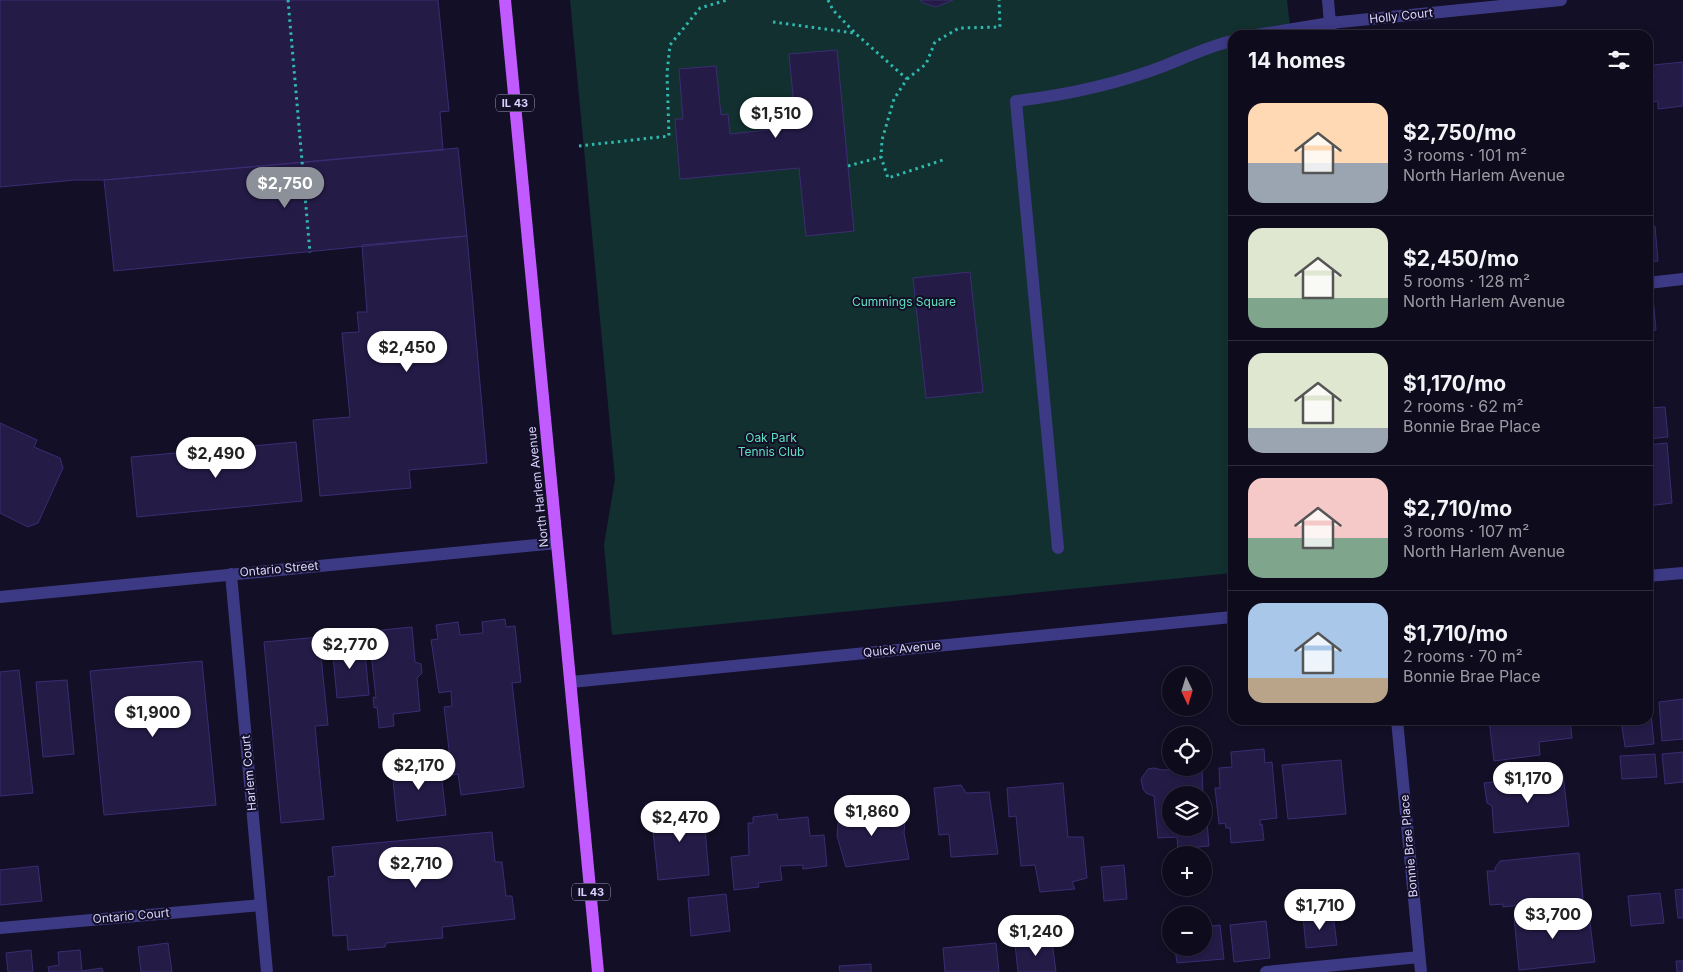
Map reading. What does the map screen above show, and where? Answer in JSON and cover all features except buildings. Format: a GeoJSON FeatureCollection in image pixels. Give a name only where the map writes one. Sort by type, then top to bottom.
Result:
{"type":"FeatureCollection","features":[{"type":"Feature","properties":{"kind":"main road","name":"North Harlem Avenue"},"geometry":{"type":"LineString","coordinates":[[505,0],[598,972]]}},
{"type":"Feature","properties":{"kind":"street"},"geometry":{"type":"LineString","coordinates":[[1328,0],[1331,29]]}},
{"type":"Feature","properties":{"kind":"street","name":"Holly Court"},"geometry":{"type":"LineString","coordinates":[[1318,30],[1561,0]]}},
{"type":"Feature","properties":{"kind":"street"},"geometry":{"type":"LineString","coordinates":[[1058,548],[1016,101],[1068,93],[1111,83],[1164,66],[1228,41]]}},
{"type":"Feature","properties":{"kind":"street"},"geometry":{"type":"LineString","coordinates":[[1653,282],[1683,279]]}},
{"type":"Feature","properties":{"kind":"street","name":"Ontario Street"},"geometry":{"type":"LineString","coordinates":[[0,597],[557,543]]}},
{"type":"Feature","properties":{"kind":"street"},"geometry":{"type":"LineString","coordinates":[[1653,576],[1683,573]]}},
{"type":"Feature","properties":{"kind":"street","name":"Harlem Court"},"geometry":{"type":"LineString","coordinates":[[231,574],[267,972]]}},
{"type":"Feature","properties":{"kind":"street","name":"Quick Avenue"},"geometry":{"type":"LineString","coordinates":[[570,682],[1228,617]]}},
{"type":"Feature","properties":{"kind":"street","name":"Bonnie Brae Place"},"geometry":{"type":"LineString","coordinates":[[1397,725],[1421,972]]}},
{"type":"Feature","properties":{"kind":"street","name":"Ontario Court"},"geometry":{"type":"LineString","coordinates":[[0,928],[261,904]]}},
{"type":"Feature","properties":{"kind":"street"},"geometry":{"type":"LineString","coordinates":[[1266,972],[1420,957]]}},
{"type":"Feature","properties":{"kind":"path"},"geometry":{"type":"LineString","coordinates":[[288,0],[310,253]]}},
{"type":"Feature","properties":{"kind":"path"},"geometry":{"type":"LineString","coordinates":[[579,146],[668,136],[667,73],[670,45],[700,8],[726,0]]}},
{"type":"Feature","properties":{"kind":"path"},"geometry":{"type":"LineString","coordinates":[[828,0],[833,10],[854,34],[907,79]]}},
{"type":"Feature","properties":{"kind":"path"},"geometry":{"type":"LineString","coordinates":[[943,160],[888,178],[881,157],[882,140],[894,99],[907,79],[926,64],[935,42],[959,28],[1000,27],[999,0]]}},
{"type":"Feature","properties":{"kind":"path"},"geometry":{"type":"LineString","coordinates":[[773,22],[854,34]]}},
{"type":"Feature","properties":{"kind":"path"},"geometry":{"type":"LineString","coordinates":[[848,166],[881,157]]}},
{"type":"Feature","properties":{"kind":"green space","name":"Cummings Square"},"geometry":{"type":"Polygon","coordinates":[[[570,0],[1287,0],[1290,30],[1228,30],[1228,573],[612,635],[604,545],[615,479],[570,0]]]}},
{"type":"Feature","properties":{"kind":"park label","name":"Oak Park Tennis Club"},"geometry":{"type":"Point","coordinates":[771,445]}}]}
